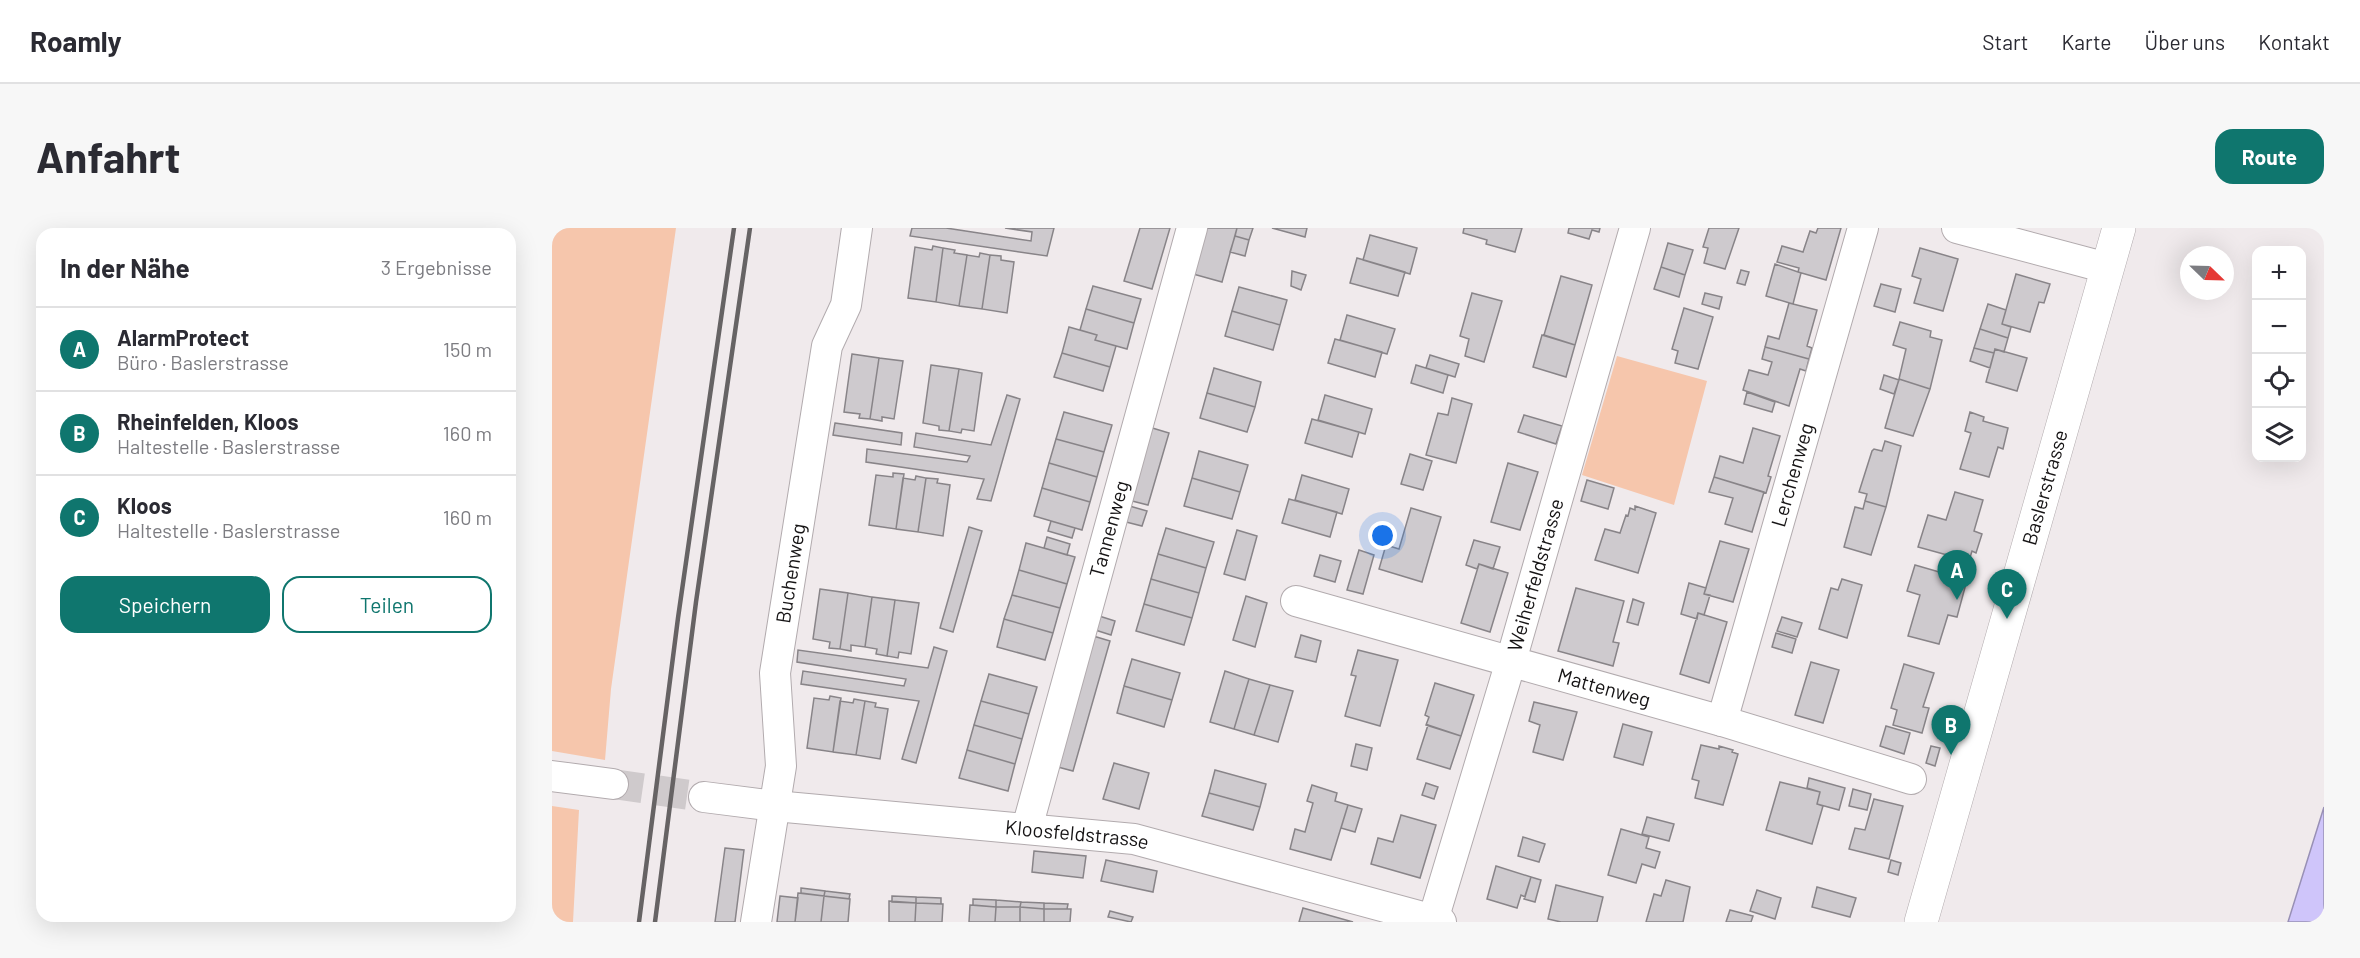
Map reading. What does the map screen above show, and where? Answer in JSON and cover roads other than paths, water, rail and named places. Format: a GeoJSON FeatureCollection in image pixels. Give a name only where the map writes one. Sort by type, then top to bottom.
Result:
{"type":"FeatureCollection","features":[{"type":"Feature","properties":{"kind":"main road","name":"Baslerstrasse"},"geometry":{"type":"LineString","coordinates":[[1921,922],[2119,228]]}},
{"type":"Feature","properties":{"kind":"street","name":"Buchenweg"},"geometry":{"type":"LineString","coordinates":[[756,922],[781,766],[776,673],[827,346],[846,305],[857,228]]}},
{"type":"Feature","properties":{"kind":"street","name":"Tannenweg"},"geometry":{"type":"LineString","coordinates":[[1028,828],[1192,228]]}},
{"type":"Feature","properties":{"kind":"street","name":"Weiherfeldstrasse"},"geometry":{"type":"LineString","coordinates":[[1437,921],[1635,228]]}},
{"type":"Feature","properties":{"kind":"street","name":"Lerchenweg"},"geometry":{"type":"LineString","coordinates":[[1722,721],[1863,228]]}},
{"type":"Feature","properties":{"kind":"street"},"geometry":{"type":"LineString","coordinates":[[1957,228],[2107,268]]}},
{"type":"Feature","properties":{"kind":"street","name":"Mattenweg"},"geometry":{"type":"LineString","coordinates":[[1296,601],[1722,721],[1911,779]]}},
{"type":"Feature","properties":{"kind":"street"},"geometry":{"type":"LineString","coordinates":[[552,776],[613,784]]}},
{"type":"Feature","properties":{"kind":"street","name":"Kloosfeldstrasse"},"geometry":{"type":"LineString","coordinates":[[704,797],[774,806],[1134,839],[1437,921]]}},
{"type":"Feature","properties":{"kind":"tunnel"},"geometry":{"type":"LineString","coordinates":[[613,784],[704,797]]}},
{"type":"Feature","properties":{"kind":"railway"},"geometry":{"type":"LineString","coordinates":[[639,922],[678,618],[734,228]]}},
{"type":"Feature","properties":{"kind":"railway"},"geometry":{"type":"LineString","coordinates":[[655,922],[696,602],[750,228]]}},
{"type":"Feature","properties":{"kind":"place","name":"AlarmProtect"},"geometry":{"type":"Point","coordinates":[1957,600]}},
{"type":"Feature","properties":{"kind":"place","name":"Kloos"},"geometry":{"type":"Point","coordinates":[2007,619]}},
{"type":"Feature","properties":{"kind":"place","name":"Rheinfelden, Kloos"},"geometry":{"type":"Point","coordinates":[1951,755]}}]}
